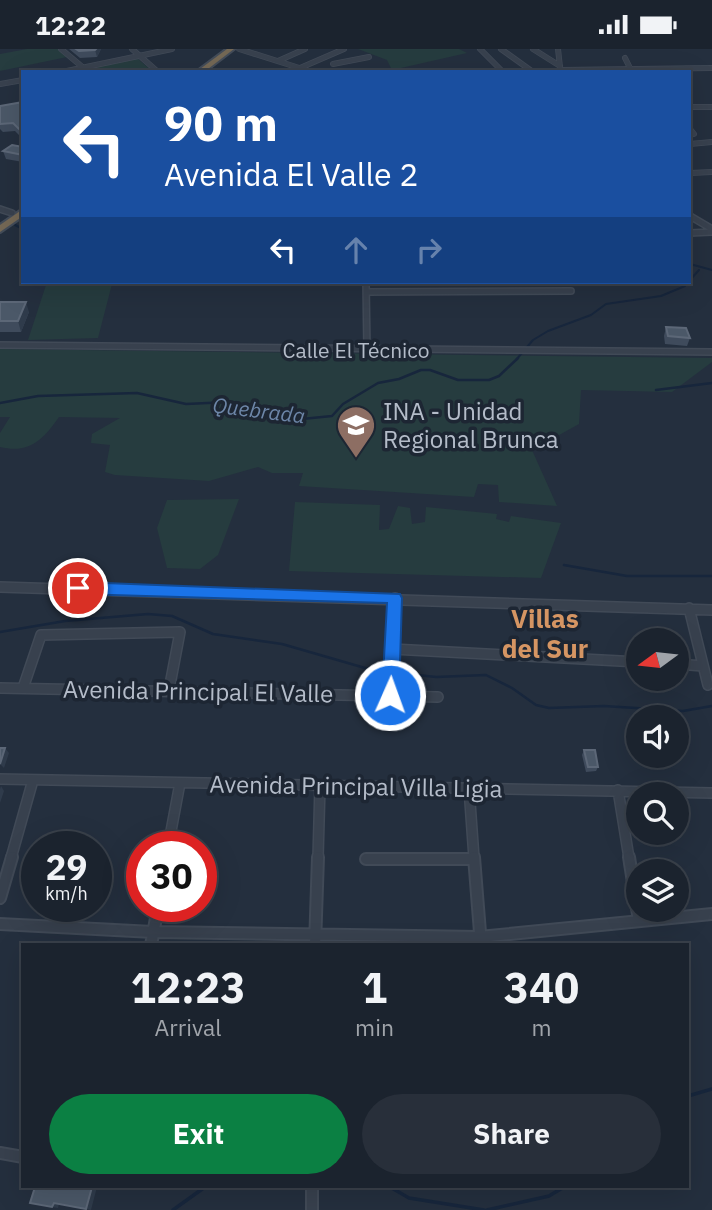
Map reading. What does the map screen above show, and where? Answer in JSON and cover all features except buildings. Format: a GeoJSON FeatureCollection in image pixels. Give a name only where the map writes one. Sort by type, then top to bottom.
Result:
{"type":"FeatureCollection","features":[{"type":"Feature","properties":{"kind":"highway"},"geometry":{"type":"LineString","coordinates":[[202,70],[231,49]]}},
{"type":"Feature","properties":{"kind":"highway"},"geometry":{"type":"LineString","coordinates":[[209,70],[238,49]]}},
{"type":"Feature","properties":{"kind":"highway"},"geometry":{"type":"LineString","coordinates":[[0,222],[21,206]]}},
{"type":"Feature","properties":{"kind":"highway"},"geometry":{"type":"LineString","coordinates":[[0,229],[21,213]]}},
{"type":"Feature","properties":{"kind":"street"},"geometry":{"type":"LineString","coordinates":[[61,49],[86,70]]}},
{"type":"Feature","properties":{"kind":"street"},"geometry":{"type":"LineString","coordinates":[[132,49],[156,70]]}},
{"type":"Feature","properties":{"kind":"street"},"geometry":{"type":"LineString","coordinates":[[70,70],[172,49]]}},
{"type":"Feature","properties":{"kind":"street"},"geometry":{"type":"LineString","coordinates":[[238,49],[306,70]]}},
{"type":"Feature","properties":{"kind":"street"},"geometry":{"type":"LineString","coordinates":[[278,61],[304,49]]}},
{"type":"Feature","properties":{"kind":"street"},"geometry":{"type":"LineString","coordinates":[[300,68],[344,49]]}},
{"type":"Feature","properties":{"kind":"street"},"geometry":{"type":"LineString","coordinates":[[480,49],[501,70]]}},
{"type":"Feature","properties":{"kind":"street"},"geometry":{"type":"LineString","coordinates":[[501,49],[530,70]]}},
{"type":"Feature","properties":{"kind":"street"},"geometry":{"type":"LineString","coordinates":[[533,49],[561,69],[712,68]]}},
{"type":"Feature","properties":{"kind":"street"},"geometry":{"type":"LineString","coordinates":[[558,49],[561,69]]}},
{"type":"Feature","properties":{"kind":"street"},"geometry":{"type":"LineString","coordinates":[[325,57],[340,62]]}},
{"type":"Feature","properties":{"kind":"street"},"geometry":{"type":"LineString","coordinates":[[333,64],[369,57]]}},
{"type":"Feature","properties":{"kind":"street"},"geometry":{"type":"LineString","coordinates":[[625,58],[631,70]]}},
{"type":"Feature","properties":{"kind":"street"},"geometry":{"type":"LineString","coordinates":[[0,84],[21,80]]}},
{"type":"Feature","properties":{"kind":"street"},"geometry":{"type":"LineString","coordinates":[[691,107],[712,107]]}},
{"type":"Feature","properties":{"kind":"street"},"geometry":{"type":"LineString","coordinates":[[691,130],[694,134]]}},
{"type":"Feature","properties":{"kind":"street"},"geometry":{"type":"LineString","coordinates":[[691,144],[712,142]]}},
{"type":"Feature","properties":{"kind":"street"},"geometry":{"type":"LineString","coordinates":[[691,173],[712,172]]}},
{"type":"Feature","properties":{"kind":"street"},"geometry":{"type":"LineString","coordinates":[[0,209],[12,213]]}},
{"type":"Feature","properties":{"kind":"street"},"geometry":{"type":"LineString","coordinates":[[691,217],[712,230]]}},
{"type":"Feature","properties":{"kind":"street"},"geometry":{"type":"LineString","coordinates":[[691,233],[712,230]]}},
{"type":"Feature","properties":{"kind":"street"},"geometry":{"type":"LineString","coordinates":[[366,284],[367,350]]}},
{"type":"Feature","properties":{"kind":"street"},"geometry":{"type":"LineString","coordinates":[[367,292],[571,291]]}},
{"type":"Feature","properties":{"kind":"street","name":"Calle El Técnico"},"geometry":{"type":"LineString","coordinates":[[0,345],[712,352]]}},
{"type":"Feature","properties":{"kind":"street"},"geometry":{"type":"LineString","coordinates":[[0,587],[712,610]]}},
{"type":"Feature","properties":{"kind":"street"},"geometry":{"type":"LineString","coordinates":[[390,695],[395,598]]}},
{"type":"Feature","properties":{"kind":"street"},"geometry":{"type":"LineString","coordinates":[[689,608],[708,685]]}},
{"type":"Feature","properties":{"kind":"street"},"geometry":{"type":"LineString","coordinates":[[23,688],[41,635],[180,632],[169,690]]}},
{"type":"Feature","properties":{"kind":"street"},"geometry":{"type":"LineString","coordinates":[[392,649],[626,661]]}},
{"type":"Feature","properties":{"kind":"street"},"geometry":{"type":"LineString","coordinates":[[690,665],[703,666]]}},
{"type":"Feature","properties":{"kind":"street","name":"Avenida Principal El Valle"},"geometry":{"type":"LineString","coordinates":[[0,688],[438,697]]}},
{"type":"Feature","properties":{"kind":"street","name":"Avenida Principal Villa Ligia"},"geometry":{"type":"LineString","coordinates":[[0,779],[712,793]]}},
{"type":"Feature","properties":{"kind":"street"},"geometry":{"type":"LineString","coordinates":[[0,898],[33,780]]}},
{"type":"Feature","properties":{"kind":"street"},"geometry":{"type":"LineString","coordinates":[[171,831],[180,783]]}},
{"type":"Feature","properties":{"kind":"street"},"geometry":{"type":"LineString","coordinates":[[315,940],[320,785]]}},
{"type":"Feature","properties":{"kind":"street"},"geometry":{"type":"LineString","coordinates":[[470,788],[480,941]]}},
{"type":"Feature","properties":{"kind":"street"},"geometry":{"type":"LineString","coordinates":[[618,790],[629,859]]}},
{"type":"Feature","properties":{"kind":"street"},"geometry":{"type":"LineString","coordinates":[[366,859],[474,859]]}},
{"type":"Feature","properties":{"kind":"street"},"geometry":{"type":"LineString","coordinates":[[689,916],[712,914]]}},
{"type":"Feature","properties":{"kind":"street"},"geometry":{"type":"LineString","coordinates":[[151,943],[155,922]]}},
{"type":"Feature","properties":{"kind":"street"},"geometry":{"type":"LineString","coordinates":[[0,924],[315,940],[480,941],[631,922]]}},
{"type":"Feature","properties":{"kind":"street"},"geometry":{"type":"LineString","coordinates":[[0,1153],[21,1157]]}},
{"type":"Feature","properties":{"kind":"street"},"geometry":{"type":"LineString","coordinates":[[312,1188],[312,1210]]}},
{"type":"Feature","properties":{"kind":"green space"},"geometry":{"type":"Polygon","coordinates":[[[27,49],[58,49],[67,57],[0,71],[0,54],[27,49]]]}},
{"type":"Feature","properties":{"kind":"green space"},"geometry":{"type":"Polygon","coordinates":[[[358,49],[459,49],[467,53],[392,70],[387,60],[358,49]]]}},
{"type":"Feature","properties":{"kind":"green space"},"geometry":{"type":"Polygon","coordinates":[[[137,58],[151,70],[91,70],[89,68],[137,58]]]}},
{"type":"Feature","properties":{"kind":"green space"},"geometry":{"type":"Polygon","coordinates":[[[112,284],[98,338],[28,340],[46,285],[112,284]]]}},
{"type":"Feature","properties":{"kind":"green space"},"geometry":{"type":"Polygon","coordinates":[[[0,349],[712,358],[712,362],[672,392],[581,390],[579,424],[532,450],[557,506],[499,502],[498,485],[478,484],[474,497],[299,486],[303,473],[272,473],[258,467],[209,481],[115,475],[105,472],[110,445],[91,443],[92,434],[120,418],[59,417],[41,438],[27,447],[0,447],[0,433],[10,417],[0,417],[0,349]]]}},
{"type":"Feature","properties":{"kind":"green space"},"geometry":{"type":"Polygon","coordinates":[[[239,499],[218,555],[200,569],[167,568],[157,528],[167,500],[239,499]]]}},
{"type":"Feature","properties":{"kind":"green space"},"geometry":{"type":"Polygon","coordinates":[[[295,502],[380,505],[379,530],[389,529],[398,506],[410,508],[412,524],[425,522],[426,507],[497,514],[496,519],[509,522],[511,516],[561,523],[541,578],[289,571],[295,502]]]}},
{"type":"Feature","properties":{"kind":"waterway"},"geometry":{"type":"LineString","coordinates":[[15,225],[21,228]]}},
{"type":"Feature","properties":{"kind":"waterway","name":"Quebrada"},"geometry":{"type":"LineString","coordinates":[[691,264],[712,270]]}},
{"type":"Feature","properties":{"kind":"waterway","name":"Quebrada"},"geometry":{"type":"LineString","coordinates":[[691,279],[699,270]]}},
{"type":"Feature","properties":{"kind":"waterway","name":"Quebrada"},"geometry":{"type":"LineString","coordinates":[[516,359],[533,340],[548,331],[591,315],[606,304],[661,296],[686,284]]}},
{"type":"Feature","properties":{"kind":"waterway","name":"Quebrada"},"geometry":{"type":"LineString","coordinates":[[0,403],[38,396],[137,393],[186,404],[229,402],[283,412],[302,419],[332,416],[343,404],[378,383],[399,379],[421,370],[430,370],[458,380],[489,380],[499,376],[516,359]]}},
{"type":"Feature","properties":{"kind":"waterway","name":"Quebrada"},"geometry":{"type":"LineString","coordinates":[[656,390],[712,383]]}},
{"type":"Feature","properties":{"kind":"waterway","name":"Quebrada"},"geometry":{"type":"LineString","coordinates":[[564,565],[627,576],[712,576]]}},
{"type":"Feature","properties":{"kind":"waterway"},"geometry":{"type":"LineString","coordinates":[[0,632],[65,621],[148,614],[172,616],[213,634],[282,644],[372,670],[436,677],[486,675],[512,688],[536,705],[549,708],[604,706],[683,711],[712,706]]}},
{"type":"Feature","properties":{"kind":"waterway"},"geometry":{"type":"LineString","coordinates":[[689,1096],[712,1089]]}},
{"type":"Feature","properties":{"kind":"waterway"},"geometry":{"type":"LineString","coordinates":[[173,1210],[204,1188]]}},
{"type":"Feature","properties":{"kind":"waterway"},"geometry":{"type":"LineString","coordinates":[[392,1188],[409,1198],[484,1210]]}},
{"type":"Feature","properties":{"kind":"waterway"},"geometry":{"type":"LineString","coordinates":[[487,1210],[549,1196],[562,1188]]}},
{"type":"Feature","properties":{"kind":"place","name":"INA - Unidad Regional Brunca"},"geometry":{"type":"Point","coordinates":[356,459]}},
{"type":"Feature","properties":{"kind":"district","name":"Villas del Sur"},"geometry":{"type":"Point","coordinates":[545,632]}},
{"type":"Feature","properties":{"kind":"route"},"geometry":{"type":"LineString","coordinates":[[78,588],[395,598],[390,695]]}}]}
